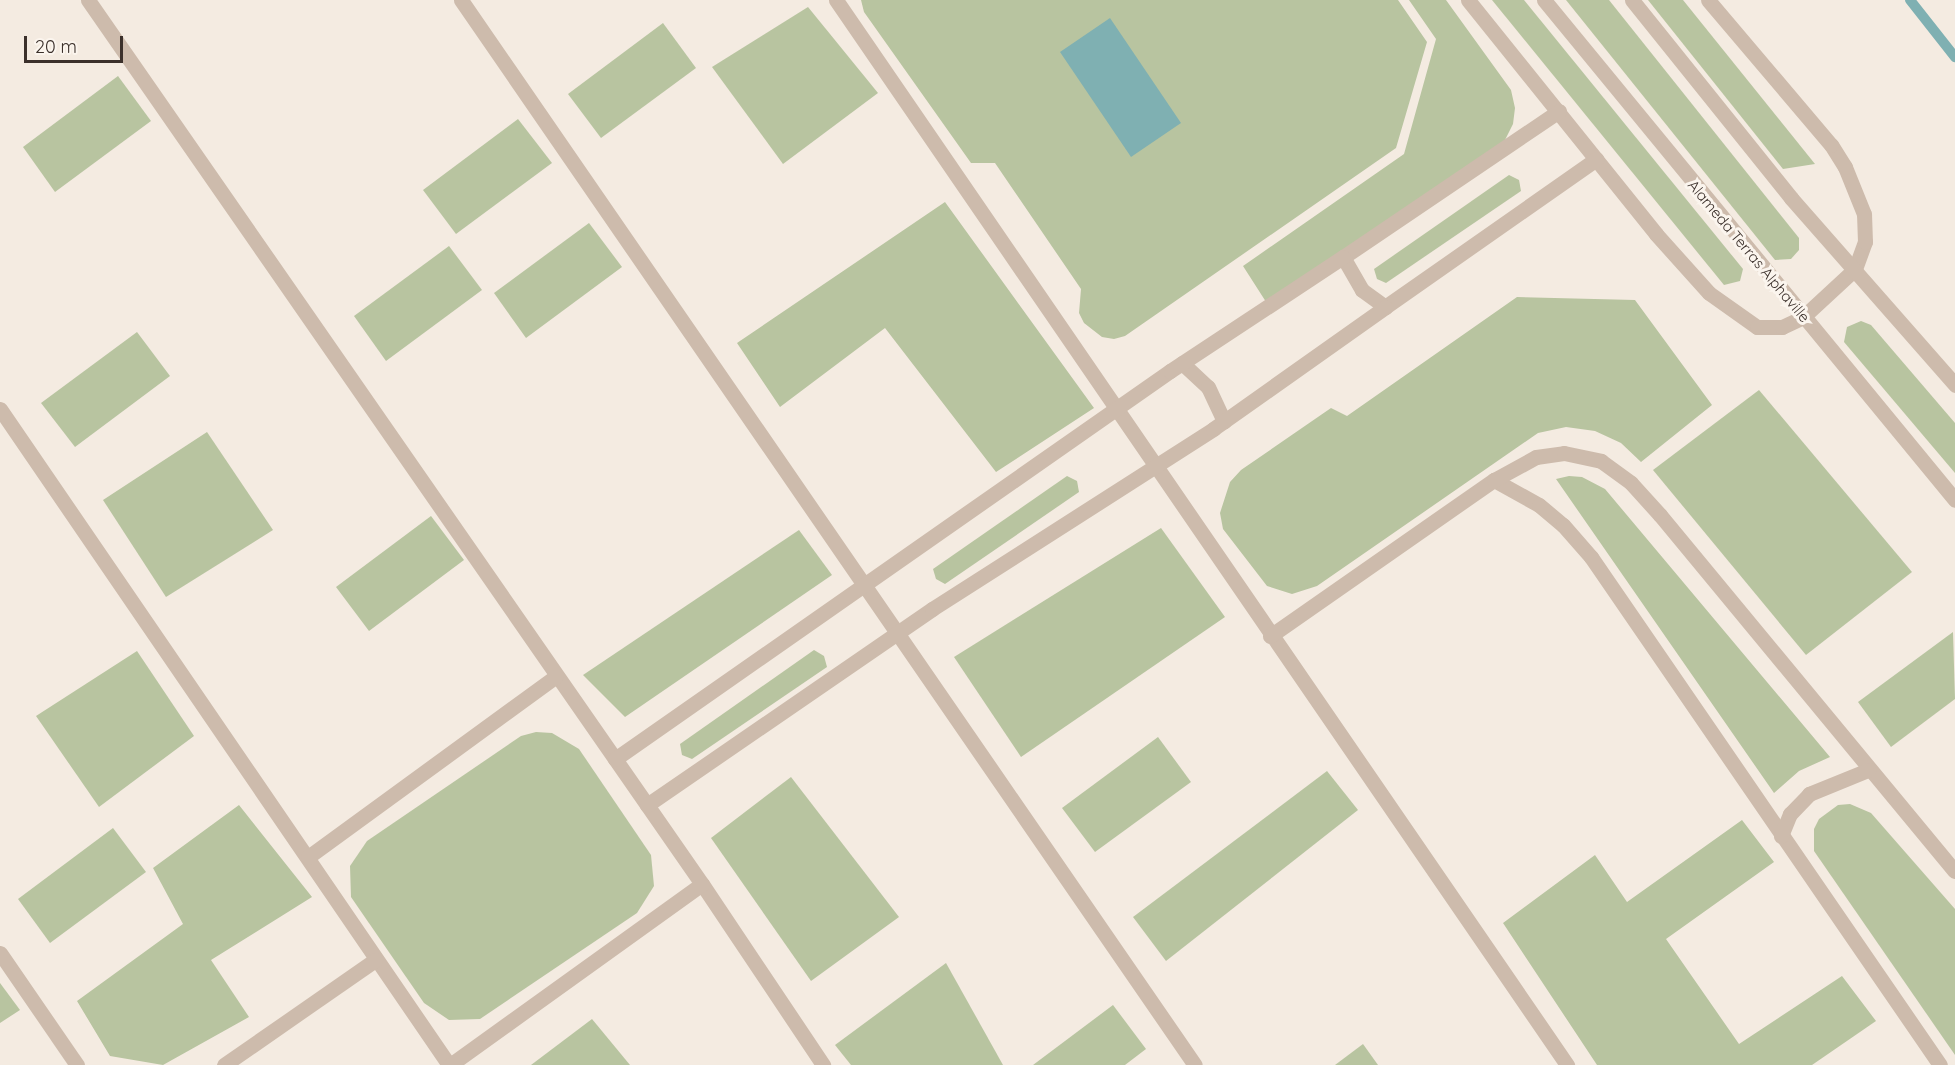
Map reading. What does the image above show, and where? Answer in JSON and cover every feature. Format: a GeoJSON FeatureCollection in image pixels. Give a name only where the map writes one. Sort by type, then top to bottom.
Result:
{"type":"FeatureCollection","features":[{"type":"Feature","properties":{"kind":"street"},"geometry":{"type":"LineString","coordinates":[[88,0],[555,677],[702,884],[823,1065]]}},
{"type":"Feature","properties":{"kind":"street"},"geometry":{"type":"LineString","coordinates":[[461,0],[1195,1065]]}},
{"type":"Feature","properties":{"kind":"street"},"geometry":{"type":"LineString","coordinates":[[836,0],[1566,1065]]}},
{"type":"Feature","properties":{"kind":"street"},"geometry":{"type":"LineString","coordinates":[[1468,0],[1683,266],[1731,310],[1757,327],[1782,327],[1803,317],[1855,269],[1865,242],[1864,214],[1845,167],[1708,0]]}},
{"type":"Feature","properties":{"kind":"street","name":"Alameda Terras Alphaville"},"geometry":{"type":"LineString","coordinates":[[1544,0],[1955,500]]}},
{"type":"Feature","properties":{"kind":"street"},"geometry":{"type":"LineString","coordinates":[[1632,0],[1791,198],[1955,385]]}},
{"type":"Feature","properties":{"kind":"street"},"geometry":{"type":"LineString","coordinates":[[615,759],[1182,363],[1559,111]]}},
{"type":"Feature","properties":{"kind":"street"},"geometry":{"type":"LineString","coordinates":[[647,805],[899,633],[1224,422],[1596,159]]}},
{"type":"Feature","properties":{"kind":"street"},"geometry":{"type":"LineString","coordinates":[[1343,257],[1362,290],[1385,307]]}},
{"type":"Feature","properties":{"kind":"street"},"geometry":{"type":"LineString","coordinates":[[1182,363],[1208,387],[1224,422]]}},
{"type":"Feature","properties":{"kind":"street"},"geometry":{"type":"LineString","coordinates":[[0,409],[449,1065],[702,884]]}},
{"type":"Feature","properties":{"kind":"street"},"geometry":{"type":"LineString","coordinates":[[1270,636],[1494,480],[1536,458],[1564,453],[1601,461],[1631,483],[1868,770],[1955,871]]}},
{"type":"Feature","properties":{"kind":"street"},"geometry":{"type":"LineString","coordinates":[[1494,480],[1539,505],[1563,525],[1591,558],[1940,1065]]}},
{"type":"Feature","properties":{"kind":"street"},"geometry":{"type":"LineString","coordinates":[[308,857],[555,677]]}},
{"type":"Feature","properties":{"kind":"street"},"geometry":{"type":"LineString","coordinates":[[1781,836],[1790,814],[1809,794],[1868,770]]}},
{"type":"Feature","properties":{"kind":"street"},"geometry":{"type":"LineString","coordinates":[[0,953],[77,1065]]}},
{"type":"Feature","properties":{"kind":"street"},"geometry":{"type":"LineString","coordinates":[[224,1065],[375,960]]}},
{"type":"Feature","properties":{"kind":"green space"},"geometry":{"type":"Polygon","coordinates":[[[861,0],[1398,0],[1427,42],[1396,148],[1125,336],[1114,339],[1102,337],[1084,323],[1079,313],[1081,289],[995,163],[971,163],[864,12],[861,0]]]}},
{"type":"Feature","properties":{"kind":"green space"},"geometry":{"type":"Polygon","coordinates":[[[1409,0],[1446,0],[1511,90],[1515,108],[1513,124],[1504,142],[1268,305],[1243,266],[1404,154],[1436,39],[1409,0]]]}},
{"type":"Feature","properties":{"kind":"green space"},"geometry":{"type":"Polygon","coordinates":[[[1492,0],[1524,0],[1743,269],[1740,281],[1724,285],[1492,0]]]}},
{"type":"Feature","properties":{"kind":"green space"},"geometry":{"type":"Polygon","coordinates":[[[1566,0],[1609,0],[1799,238],[1799,250],[1791,259],[1775,260],[1566,0]]]}},
{"type":"Feature","properties":{"kind":"green space"},"geometry":{"type":"Polygon","coordinates":[[[1648,0],[1683,0],[1815,164],[1783,169],[1648,0]]]}},
{"type":"Feature","properties":{"kind":"green space"},"geometry":{"type":"Polygon","coordinates":[[[808,7],[878,93],[783,164],[712,67],[808,7]]]}},
{"type":"Feature","properties":{"kind":"green space"},"geometry":{"type":"Polygon","coordinates":[[[663,23],[696,68],[601,138],[568,94],[663,23]]]}},
{"type":"Feature","properties":{"kind":"green space"},"geometry":{"type":"Polygon","coordinates":[[[118,76],[151,121],[55,192],[23,147],[118,76]]]}},
{"type":"Feature","properties":{"kind":"green space"},"geometry":{"type":"Polygon","coordinates":[[[518,119],[552,163],[456,234],[423,190],[518,119]]]}},
{"type":"Feature","properties":{"kind":"green space"},"geometry":{"type":"Polygon","coordinates":[[[1509,175],[1519,180],[1521,191],[1386,283],[1377,279],[1374,269],[1509,175]]]}},
{"type":"Feature","properties":{"kind":"green space"},"geometry":{"type":"Polygon","coordinates":[[[945,202],[1094,408],[996,472],[885,328],[780,407],[737,343],[945,202]]]}},
{"type":"Feature","properties":{"kind":"green space"},"geometry":{"type":"Polygon","coordinates":[[[589,223],[622,267],[526,338],[494,293],[589,223]]]}},
{"type":"Feature","properties":{"kind":"green space"},"geometry":{"type":"Polygon","coordinates":[[[449,246],[482,290],[386,361],[354,316],[449,246]]]}},
{"type":"Feature","properties":{"kind":"green space"},"geometry":{"type":"Polygon","coordinates":[[[1517,297],[1635,300],[1712,405],[1641,462],[1621,443],[1595,431],[1566,427],[1538,433],[1317,586],[1292,594],[1267,586],[1223,529],[1220,513],[1230,482],[1241,470],[1331,408],[1347,416],[1517,297]]]}},
{"type":"Feature","properties":{"kind":"green space"},"geometry":{"type":"Polygon","coordinates":[[[1861,321],[1871,325],[1955,423],[1955,473],[1844,342],[1847,327],[1861,321]]]}},
{"type":"Feature","properties":{"kind":"green space"},"geometry":{"type":"Polygon","coordinates":[[[137,332],[170,376],[75,447],[41,403],[137,332]]]}},
{"type":"Feature","properties":{"kind":"green space"},"geometry":{"type":"Polygon","coordinates":[[[1759,390],[1912,572],[1806,655],[1653,470],[1759,390]]]}},
{"type":"Feature","properties":{"kind":"green space"},"geometry":{"type":"Polygon","coordinates":[[[207,432],[273,530],[166,597],[103,500],[207,432]]]}},
{"type":"Feature","properties":{"kind":"green space"},"geometry":{"type":"Polygon","coordinates":[[[1067,476],[1077,481],[1079,492],[945,584],[936,579],[933,569],[1067,476]]]}},
{"type":"Feature","properties":{"kind":"green space"},"geometry":{"type":"Polygon","coordinates":[[[1569,476],[1582,477],[1605,489],[1830,757],[1799,771],[1774,793],[1556,479],[1569,476]]]}},
{"type":"Feature","properties":{"kind":"green space"},"geometry":{"type":"Polygon","coordinates":[[[431,516],[464,560],[369,631],[336,587],[431,516]]]}},
{"type":"Feature","properties":{"kind":"green space"},"geometry":{"type":"Polygon","coordinates":[[[1161,528],[1225,617],[1021,757],[954,657],[1161,528]]]}},
{"type":"Feature","properties":{"kind":"green space"},"geometry":{"type":"Polygon","coordinates":[[[799,530],[832,575],[625,717],[583,675],[799,530]]]}},
{"type":"Feature","properties":{"kind":"green space"},"geometry":{"type":"Polygon","coordinates":[[[1953,632],[1955,699],[1891,747],[1858,702],[1953,632]]]}},
{"type":"Feature","properties":{"kind":"green space"},"geometry":{"type":"Polygon","coordinates":[[[814,650],[824,656],[827,667],[692,759],[682,755],[680,744],[814,650]]]}},
{"type":"Feature","properties":{"kind":"green space"},"geometry":{"type":"Polygon","coordinates":[[[137,651],[194,736],[99,807],[36,716],[137,651]]]}},
{"type":"Feature","properties":{"kind":"green space"},"geometry":{"type":"Polygon","coordinates":[[[536,732],[552,733],[579,749],[651,855],[654,886],[637,913],[480,1019],[449,1020],[424,1003],[351,897],[350,866],[367,841],[521,736],[536,732]]]}},
{"type":"Feature","properties":{"kind":"green space"},"geometry":{"type":"Polygon","coordinates":[[[1158,737],[1191,782],[1095,852],[1062,808],[1158,737]]]}},
{"type":"Feature","properties":{"kind":"green space"},"geometry":{"type":"Polygon","coordinates":[[[1327,771],[1358,810],[1166,961],[1133,917],[1327,771]]]}},
{"type":"Feature","properties":{"kind":"green space"},"geometry":{"type":"Polygon","coordinates":[[[791,777],[899,917],[811,981],[711,838],[791,777]]]}},
{"type":"Feature","properties":{"kind":"green space"},"geometry":{"type":"Polygon","coordinates":[[[1850,804],[1871,813],[1955,909],[1955,1055],[1814,851],[1814,829],[1819,819],[1838,805],[1850,804]]]}},
{"type":"Feature","properties":{"kind":"green space"},"geometry":{"type":"Polygon","coordinates":[[[239,805],[312,897],[211,960],[249,1017],[163,1065],[110,1056],[77,1001],[183,924],[153,868],[239,805]]]}},
{"type":"Feature","properties":{"kind":"green space"},"geometry":{"type":"Polygon","coordinates":[[[1742,820],[1774,862],[1666,939],[1739,1044],[1842,976],[1876,1021],[1812,1065],[1597,1065],[1503,923],[1595,855],[1627,902],[1742,820]]]}},
{"type":"Feature","properties":{"kind":"green space"},"geometry":{"type":"Polygon","coordinates":[[[113,828],[146,872],[50,943],[18,899],[113,828]]]}},
{"type":"Feature","properties":{"kind":"green space"},"geometry":{"type":"Polygon","coordinates":[[[946,963],[1003,1065],[851,1065],[835,1045],[946,963]]]}},
{"type":"Feature","properties":{"kind":"green space"},"geometry":{"type":"Polygon","coordinates":[[[0,983],[20,1010],[0,1023],[0,983]]]}},
{"type":"Feature","properties":{"kind":"green space"},"geometry":{"type":"Polygon","coordinates":[[[1113,1005],[1146,1049],[1125,1065],[1033,1065],[1113,1005]]]}},
{"type":"Feature","properties":{"kind":"green space"},"geometry":{"type":"Polygon","coordinates":[[[592,1019],[630,1065],[531,1065],[592,1019]]]}},
{"type":"Feature","properties":{"kind":"green space"},"geometry":{"type":"Polygon","coordinates":[[[1363,1044],[1378,1065],[1335,1065],[1363,1044]]]}},
{"type":"Feature","properties":{"kind":"water"},"geometry":{"type":"Polygon","coordinates":[[[1110,18],[1181,123],[1131,157],[1060,52],[1110,18]]]}},
{"type":"Feature","properties":{"kind":"waterway"},"geometry":{"type":"LineString","coordinates":[[1910,0],[1955,57]]}}]}
